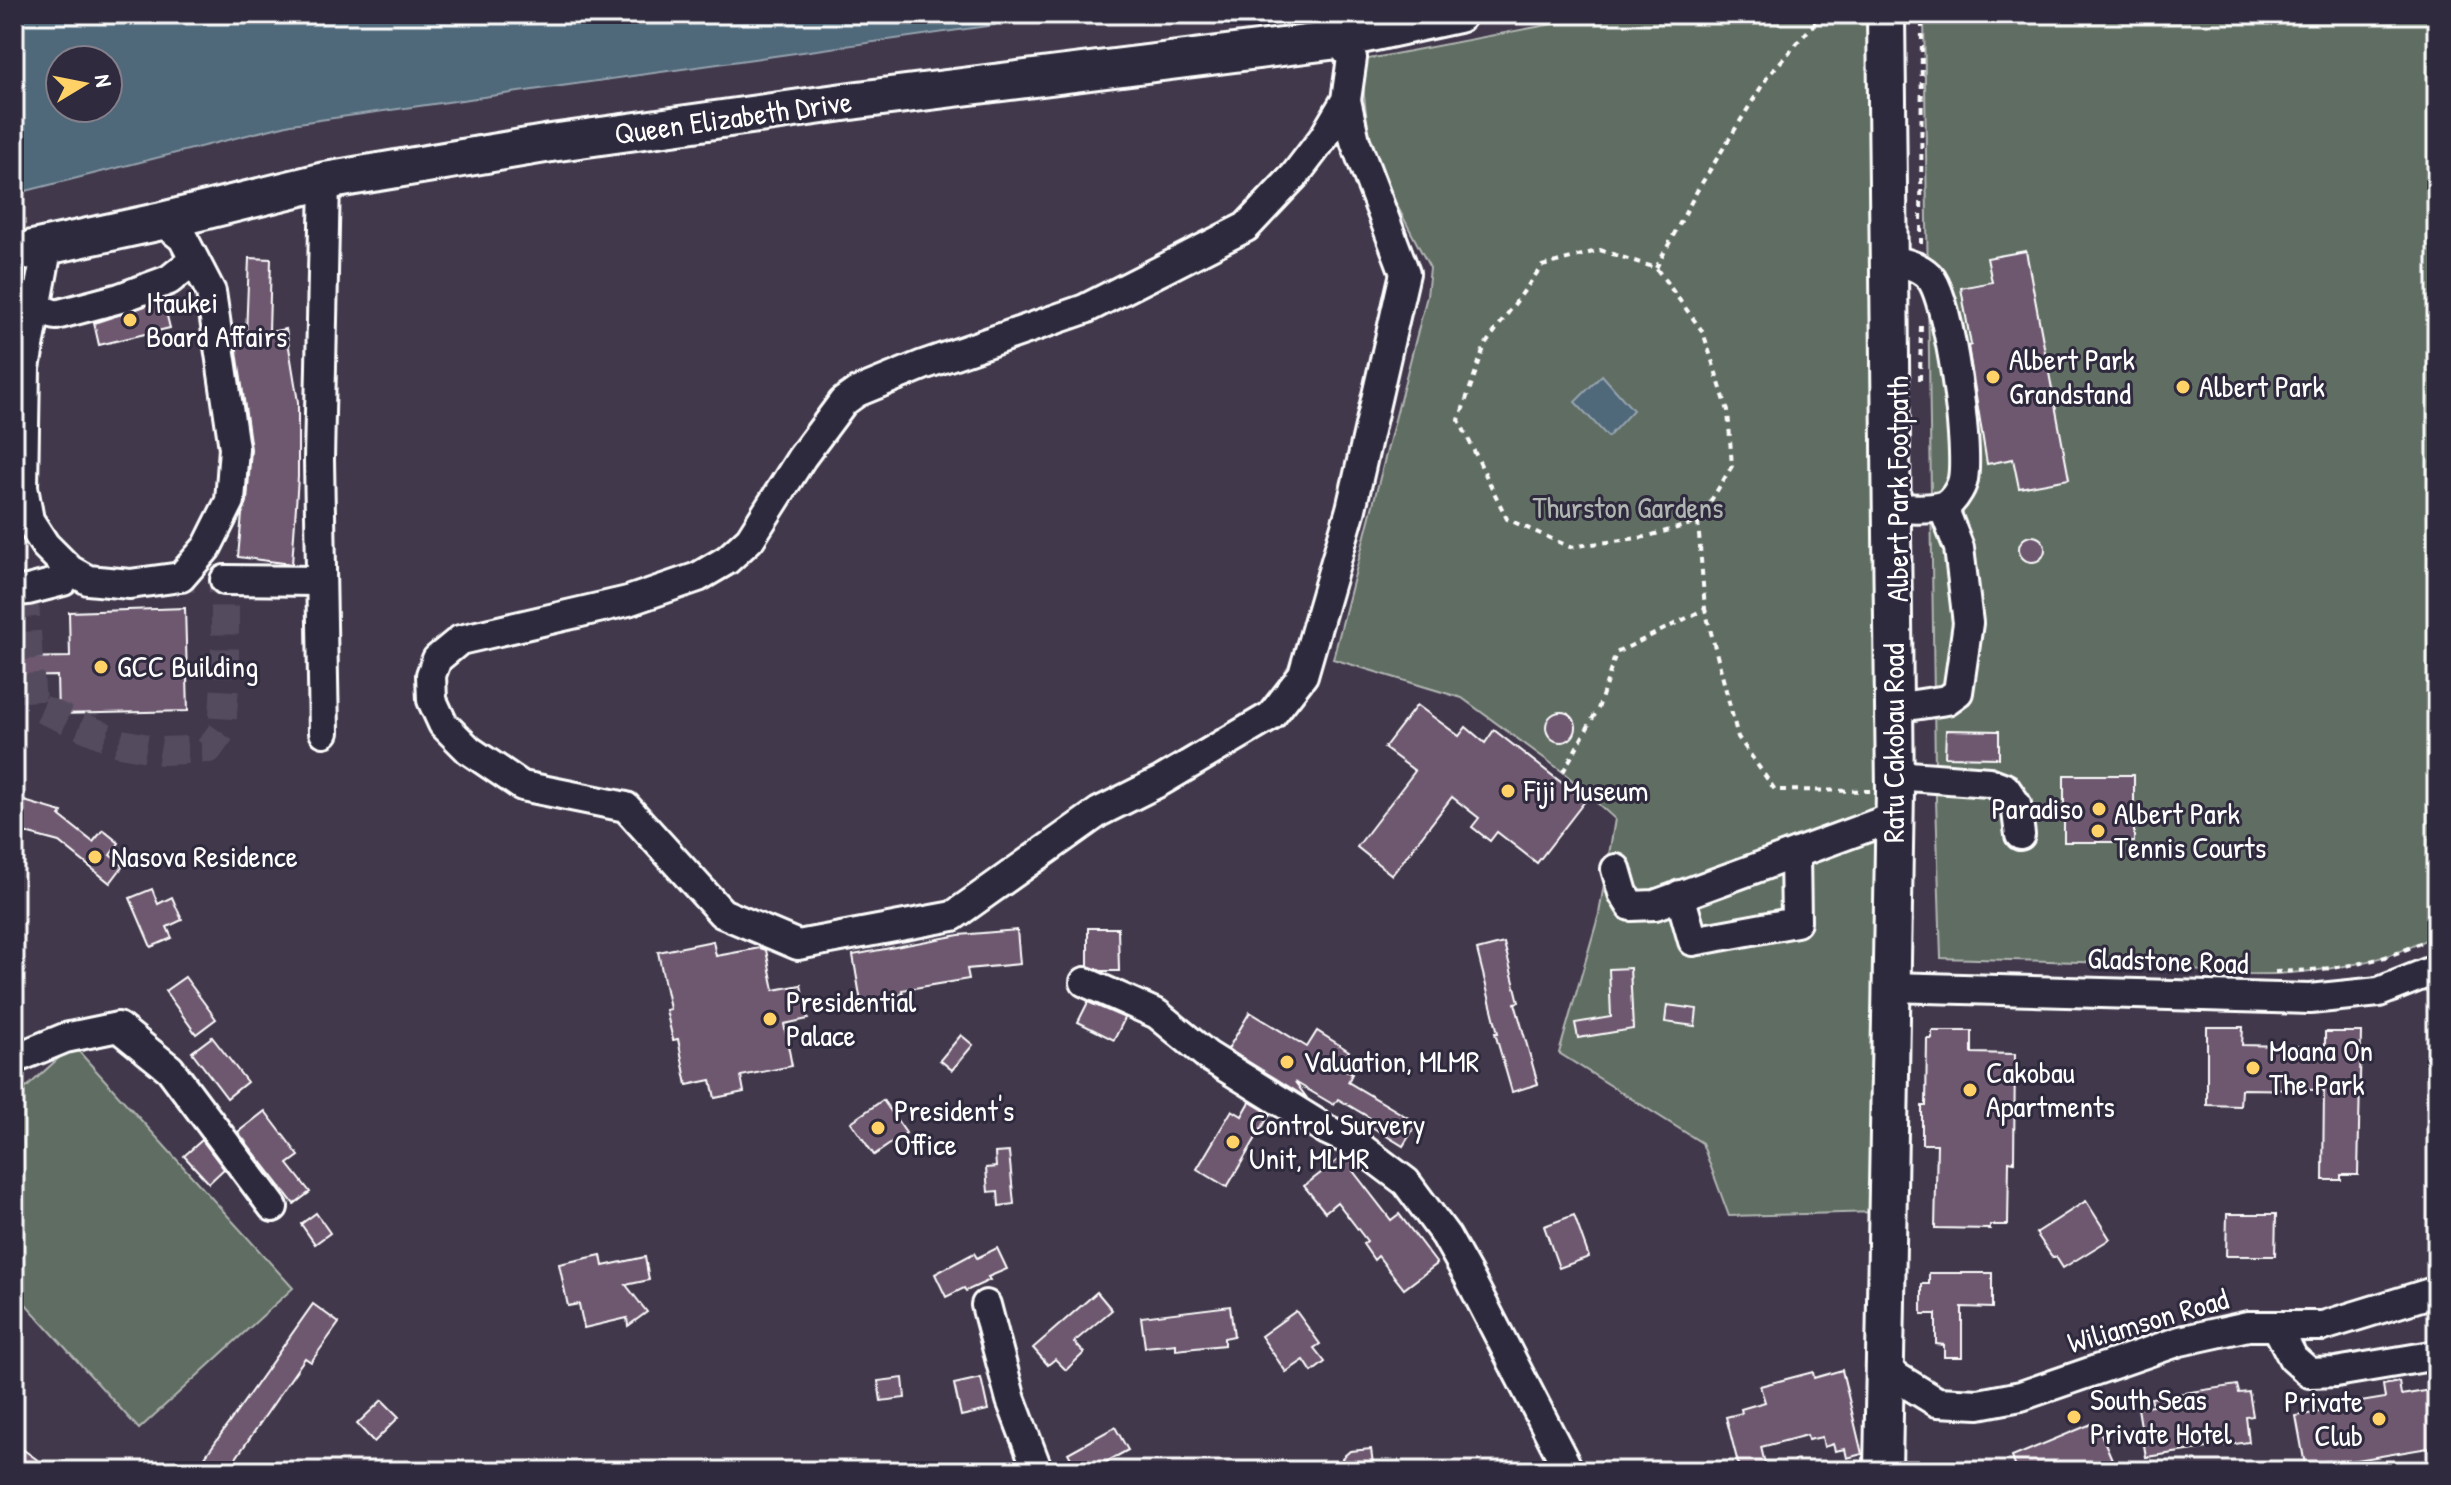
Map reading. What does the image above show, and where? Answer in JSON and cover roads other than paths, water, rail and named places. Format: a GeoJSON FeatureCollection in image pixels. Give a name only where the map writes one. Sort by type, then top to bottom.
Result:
{"type":"FeatureCollection","features":[{"type":"Feature","properties":{"kind":"main road","name":"Queen Elizabeth Drive"},"geometry":{"type":"LineString","coordinates":[[31,249],[325,181],[551,143],[842,102],[1338,40],[1458,14]]}},
{"type":"Feature","properties":{"kind":"main road","name":"Ratu Cakobau Road"},"geometry":{"type":"LineString","coordinates":[[1883,1471],[1895,794],[1892,508],[1905,264],[1886,14]]}},
{"type":"Feature","properties":{"kind":"street"},"geometry":{"type":"LineString","coordinates":[[1338,40],[1352,58],[1346,100],[1355,141],[1405,273],[1351,509],[1303,675],[1271,716],[1161,781],[1099,812],[953,916],[798,945],[722,913],[626,807],[522,786],[469,750],[443,724],[432,700],[431,675],[437,659],[460,640],[628,601],[698,577],[727,560],[750,539],[802,457],[843,402],[857,392],[923,365],[1085,309],[1246,227],[1295,175],[1324,137],[1346,100]]}},
{"type":"Feature","properties":{"kind":"street"},"geometry":{"type":"LineString","coordinates":[[1324,137],[1355,141]]}},
{"type":"Feature","properties":{"kind":"street"},"geometry":{"type":"LineString","coordinates":[[324,732],[319,460],[325,181]]}},
{"type":"Feature","properties":{"kind":"street"},"geometry":{"type":"LineString","coordinates":[[31,249],[36,304],[25,368],[23,487],[29,520],[45,545],[70,570],[88,580],[130,584],[181,577],[207,547],[230,501],[234,448],[211,292],[183,238],[162,221]]}},
{"type":"Feature","properties":{"kind":"street"},"geometry":{"type":"LineString","coordinates":[[36,304],[56,315],[120,298],[169,280],[194,260]]}},
{"type":"Feature","properties":{"kind":"street"},"geometry":{"type":"LineString","coordinates":[[1892,508],[1943,507],[1951,501],[1963,482],[1964,434],[1940,299],[1932,279],[1905,264]]}},
{"type":"Feature","properties":{"kind":"street"},"geometry":{"type":"LineString","coordinates":[[1894,708],[1947,700],[1958,692],[1968,623],[1959,548],[1943,507]]}},
{"type":"Feature","properties":{"kind":"street"},"geometry":{"type":"LineString","coordinates":[[14,591],[63,581],[70,570]]}},
{"type":"Feature","properties":{"kind":"street"},"geometry":{"type":"LineString","coordinates":[[225,580],[321,581]]}},
{"type":"Feature","properties":{"kind":"street"},"geometry":{"type":"LineString","coordinates":[[1616,869],[1623,893],[1631,906],[1655,905],[1795,854],[1895,794],[1989,782],[2005,788],[2016,804],[2020,835]]}},
{"type":"Feature","properties":{"kind":"street"},"geometry":{"type":"LineString","coordinates":[[1680,895],[1693,941],[1796,922],[1795,854]]}},
{"type":"Feature","properties":{"kind":"street","name":"Gladstone Road"},"geometry":{"type":"LineString","coordinates":[[1891,987],[2310,999],[2379,992],[2437,969]]}},
{"type":"Feature","properties":{"kind":"street"},"geometry":{"type":"LineString","coordinates":[[1085,982],[1157,1014],[1208,1056],[1327,1130],[1353,1142],[1406,1182],[1446,1236],[1569,1471]]}},
{"type":"Feature","properties":{"kind":"street"},"geometry":{"type":"LineString","coordinates":[[14,1059],[65,1038],[118,1027],[170,1069],[273,1207]]}},
{"type":"Feature","properties":{"kind":"street","name":"Wiliamson Road"},"geometry":{"type":"LineString","coordinates":[[1885,1370],[1937,1402],[1979,1404],[2021,1396],[2180,1341],[2248,1326],[2323,1326],[2437,1291]]}},
{"type":"Feature","properties":{"kind":"street"},"geometry":{"type":"LineString","coordinates":[[986,1305],[1011,1400],[1038,1471]]}},
{"type":"Feature","properties":{"kind":"street"},"geometry":{"type":"LineString","coordinates":[[2277,1327],[2293,1358],[2310,1373],[2336,1372],[2437,1355]]}},
{"type":"Feature","properties":{"kind":"water"},"geometry":{"type":"Polygon","coordinates":[[[14,14],[994,14],[995,25],[291,124],[14,194],[14,14]]]}},
{"type":"Feature","properties":{"kind":"water"},"geometry":{"type":"Polygon","coordinates":[[[1602,375],[1633,410],[1608,437],[1575,402],[1602,375]]]}},
{"type":"Feature","properties":{"kind":"tunnel"},"geometry":{"type":"LineString","coordinates":[[28,590],[25,603],[32,705],[121,743],[163,751],[209,749],[222,731],[225,580],[181,577]]}},
{"type":"Feature","properties":{"kind":"place","name":"Itaukei Board Affairs"},"geometry":{"type":"Point","coordinates":[130,320]}},
{"type":"Feature","properties":{"kind":"place","name":"Albert Park Grandstand"},"geometry":{"type":"Point","coordinates":[1993,377]}},
{"type":"Feature","properties":{"kind":"place","name":"Albert Park"},"geometry":{"type":"Point","coordinates":[2183,387]}},
{"type":"Feature","properties":{"kind":"place","name":"GCC Building"},"geometry":{"type":"Point","coordinates":[101,667]}},
{"type":"Feature","properties":{"kind":"place","name":"Fiji Museum"},"geometry":{"type":"Point","coordinates":[1508,791]}},
{"type":"Feature","properties":{"kind":"place","name":"Paradiso"},"geometry":{"type":"Point","coordinates":[2099,809]}},
{"type":"Feature","properties":{"kind":"place","name":"Albert Park Tennis Courts"},"geometry":{"type":"Point","coordinates":[2098,831]}},
{"type":"Feature","properties":{"kind":"place","name":"Nasova Residence"},"geometry":{"type":"Point","coordinates":[95,857]}},
{"type":"Feature","properties":{"kind":"place","name":"Presidential Palace"},"geometry":{"type":"Point","coordinates":[770,1019]}},
{"type":"Feature","properties":{"kind":"place","name":"Valuation, MLMR"},"geometry":{"type":"Point","coordinates":[1287,1062]}},
{"type":"Feature","properties":{"kind":"place","name":"Moana On The Park"},"geometry":{"type":"Point","coordinates":[2253,1068]}},
{"type":"Feature","properties":{"kind":"place","name":"Cakobau Apartments"},"geometry":{"type":"Point","coordinates":[1970,1090]}},
{"type":"Feature","properties":{"kind":"place","name":"President's Office"},"geometry":{"type":"Point","coordinates":[878,1128]}},
{"type":"Feature","properties":{"kind":"place","name":"Control Survery Unit, MLMR"},"geometry":{"type":"Point","coordinates":[1233,1142]}},
{"type":"Feature","properties":{"kind":"place","name":"South Seas Private Hotel"},"geometry":{"type":"Point","coordinates":[2074,1417]}},
{"type":"Feature","properties":{"kind":"place","name":"Private Club"},"geometry":{"type":"Point","coordinates":[2379,1419]}},
{"type":"Feature","properties":{"kind":"park label","name":"Thurston Gardens"},"geometry":{"type":"Point","coordinates":[1628,508]}}]}
